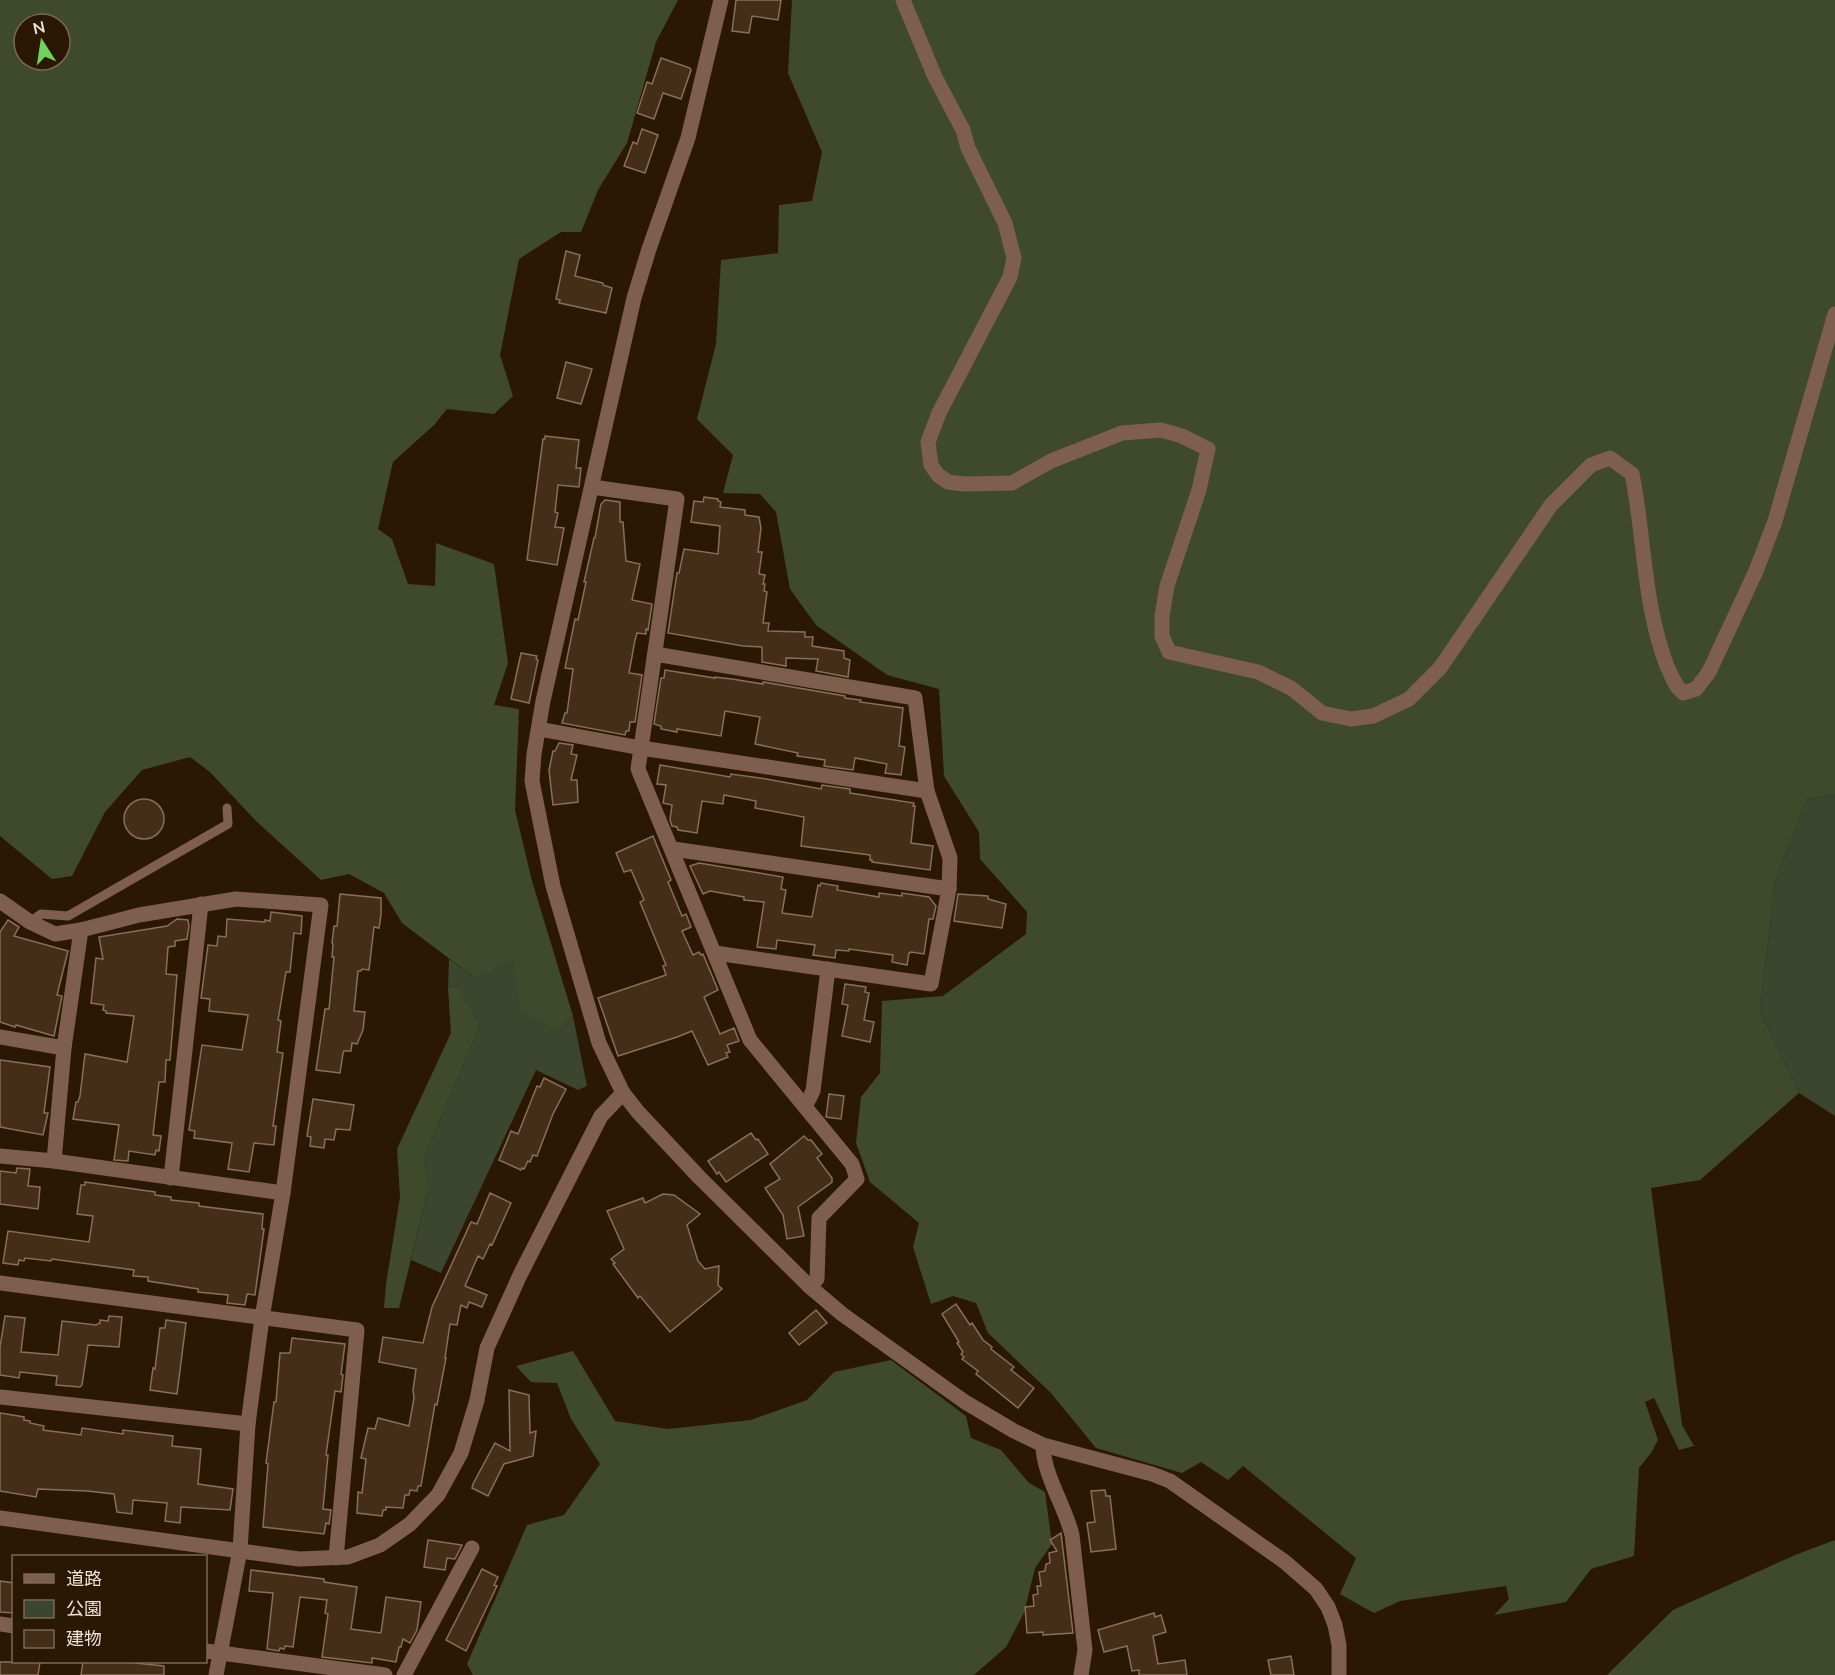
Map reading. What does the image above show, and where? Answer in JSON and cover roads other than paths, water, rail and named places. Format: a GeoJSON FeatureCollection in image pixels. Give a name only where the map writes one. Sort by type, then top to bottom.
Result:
{"type":"FeatureCollection","features":[{"type":"Feature","properties":{"kind":"street"},"geometry":{"type":"LineString","coordinates":[[721,0],[688,138],[648,249],[634,298],[534,754],[532,781],[553,886],[599,1043],[623,1093],[699,1177],[809,1286],[842,1314],[965,1401],[1014,1431],[1043,1445],[1152,1474],[1170,1481],[1285,1562],[1316,1589],[1328,1607],[1339,1645],[1339,1675]]}},
{"type":"Feature","properties":{"kind":"street"},"geometry":{"type":"LineString","coordinates":[[903,0],[935,77],[963,130],[968,148],[1005,223],[1014,258],[1010,277],[939,413],[928,442],[931,465],[938,475],[948,482],[1012,483],[1051,461],[1122,433],[1161,430],[1182,436],[1208,449],[1200,490],[1167,586],[1162,616],[1162,636],[1169,652],[1258,672],[1291,688],[1322,713],[1351,719],[1373,716],[1409,699],[1440,668],[1551,505],[1591,465],[1610,458],[1632,474],[1638,502],[1641,546],[1652,613],[1664,657],[1676,687],[1683,693],[1696,689],[1708,672],[1752,581],[1775,521],[1835,315]]}},
{"type":"Feature","properties":{"kind":"street"},"geometry":{"type":"LineString","coordinates":[[592,487],[677,499],[638,769],[750,1040],[852,1164],[856,1179],[819,1218],[817,1279],[809,1286]]}},
{"type":"Feature","properties":{"kind":"street"},"geometry":{"type":"LineString","coordinates":[[655,654],[915,698],[927,791],[950,858],[949,889],[931,984],[715,953]]}},
{"type":"Feature","properties":{"kind":"street"},"geometry":{"type":"LineString","coordinates":[[538,729],[641,748],[927,791]]}},
{"type":"Feature","properties":{"kind":"street"},"geometry":{"type":"LineString","coordinates":[[673,849],[949,889]]}},
{"type":"Feature","properties":{"kind":"street"},"geometry":{"type":"LineString","coordinates":[[0,901],[30,922],[54,934],[81,930],[139,915],[236,899],[321,905],[284,1193],[262,1318],[248,1424],[240,1550],[212,1652],[216,1675]]}},
{"type":"Feature","properties":{"kind":"street"},"geometry":{"type":"LineString","coordinates":[[171,1178],[201,904]]}},
{"type":"Feature","properties":{"kind":"street"},"geometry":{"type":"LineString","coordinates":[[54,1161],[64,1048],[81,930]]}},
{"type":"Feature","properties":{"kind":"street"},"geometry":{"type":"LineString","coordinates":[[805,1107],[813,1091],[828,969]]}},
{"type":"Feature","properties":{"kind":"street"},"geometry":{"type":"LineString","coordinates":[[0,1038],[64,1048]]}},
{"type":"Feature","properties":{"kind":"street"},"geometry":{"type":"LineString","coordinates":[[0,1518],[299,1559],[348,1557],[380,1545],[410,1524],[438,1495],[461,1453],[477,1400],[487,1348],[601,1116],[623,1093]]}},
{"type":"Feature","properties":{"kind":"street"},"geometry":{"type":"LineString","coordinates":[[0,1156],[54,1161],[284,1193]]}},
{"type":"Feature","properties":{"kind":"street"},"geometry":{"type":"LineString","coordinates":[[0,1284],[357,1330],[336,1558]]}},
{"type":"Feature","properties":{"kind":"street"},"geometry":{"type":"LineString","coordinates":[[0,1397],[248,1424]]}},
{"type":"Feature","properties":{"kind":"street"},"geometry":{"type":"LineString","coordinates":[[1043,1445],[1043,1457],[1072,1535],[1085,1650],[1081,1675]]}},
{"type":"Feature","properties":{"kind":"street"},"geometry":{"type":"LineString","coordinates":[[404,1675],[472,1548]]}},
{"type":"Feature","properties":{"kind":"street"},"geometry":{"type":"LineString","coordinates":[[212,1652],[385,1675]]}},
{"type":"Feature","properties":{"kind":"lane"},"geometry":{"type":"LineString","coordinates":[[30,922],[41,914],[68,916],[218,830],[228,824],[227,808]]}}]}
